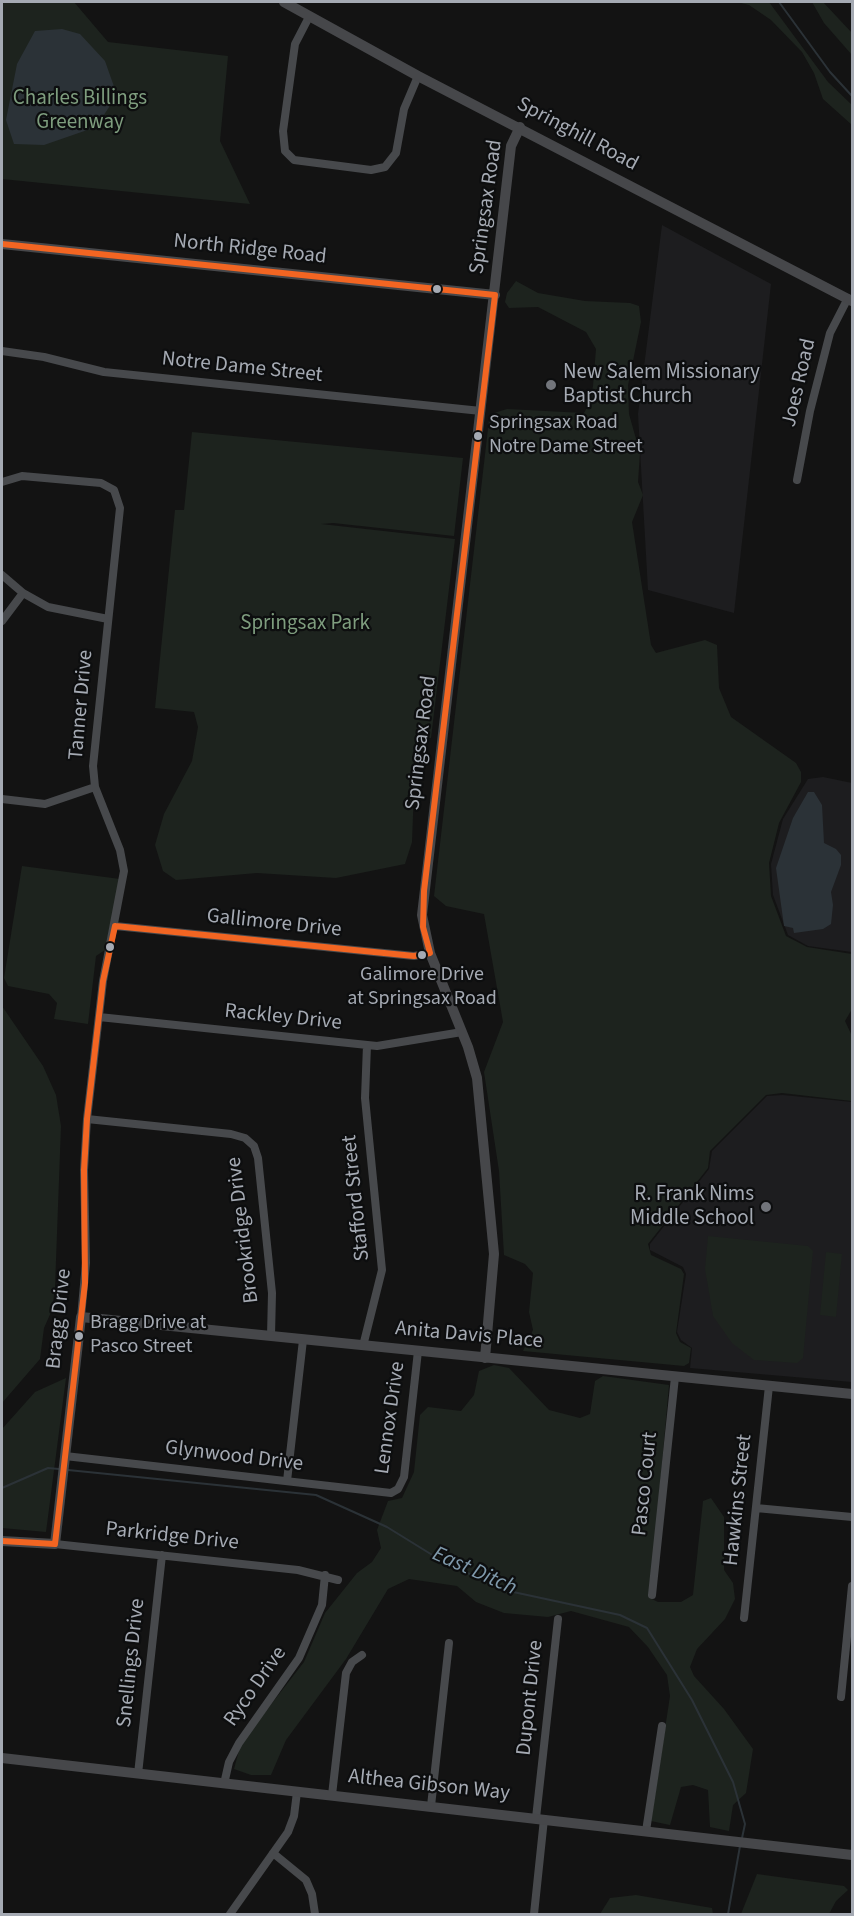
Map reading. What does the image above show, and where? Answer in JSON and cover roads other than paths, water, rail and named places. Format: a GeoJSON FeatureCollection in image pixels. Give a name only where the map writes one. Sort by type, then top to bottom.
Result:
{"type":"FeatureCollection","features":[{"type":"Feature","properties":{"kind":"street","name":"Springhill Road"},"geometry":{"type":"LineString","coordinates":[[284,2],[418,76],[850,299]]}},
{"type":"Feature","properties":{"kind":"street"},"geometry":{"type":"LineString","coordinates":[[309,17],[293,51],[283,131],[285,151],[294,160],[371,170],[385,167],[396,153],[404,109],[418,76]]}},
{"type":"Feature","properties":{"kind":"street","name":"Springsax Road"},"geometry":{"type":"LineString","coordinates":[[485,1358],[493,1279],[493,1220],[477,1078],[462,1032],[430,953],[423,927],[424,891],[511,146],[520,127]]}},
{"type":"Feature","properties":{"kind":"street","name":"North Ridge Road"},"geometry":{"type":"LineString","coordinates":[[2,244],[495,295]]}},
{"type":"Feature","properties":{"kind":"street","name":"Joes Road"},"geometry":{"type":"LineString","coordinates":[[797,480],[810,411],[830,333],[850,299]]}},
{"type":"Feature","properties":{"kind":"street","name":"Notre Dame Street"},"geometry":{"type":"LineString","coordinates":[[2,351],[44,357],[104,372],[481,411]]}},
{"type":"Feature","properties":{"kind":"street","name":"Tanner Drive"},"geometry":{"type":"LineString","coordinates":[[2,482],[22,476],[100,483],[114,490],[119,497],[120,508],[93,758],[95,787],[120,850],[124,871],[103,981],[87,1119],[84,1170]]}},
{"type":"Feature","properties":{"kind":"street"},"geometry":{"type":"LineString","coordinates":[[2,575],[23,593],[59,611],[108,619]]}},
{"type":"Feature","properties":{"kind":"street"},"geometry":{"type":"LineString","coordinates":[[2,621],[23,593]]}},
{"type":"Feature","properties":{"kind":"street"},"geometry":{"type":"LineString","coordinates":[[2,799],[45,804],[95,787]]}},
{"type":"Feature","properties":{"kind":"street","name":"Gallimore Drive"},"geometry":{"type":"LineString","coordinates":[[115,926],[414,956],[430,953]]}},
{"type":"Feature","properties":{"kind":"street","name":"Rackley Drive"},"geometry":{"type":"LineString","coordinates":[[99,1017],[367,1045],[462,1032]]}},
{"type":"Feature","properties":{"kind":"street","name":"Stafford Street"},"geometry":{"type":"LineString","coordinates":[[363,1346],[382,1270],[365,1098],[367,1045]]}},
{"type":"Feature","properties":{"kind":"street","name":"Brookridge Drive"},"geometry":{"type":"LineString","coordinates":[[87,1119],[231,1134],[244,1138],[254,1146],[258,1158],[272,1293],[271,1336]]}},
{"type":"Feature","properties":{"kind":"street","name":"Bragg Drive"},"geometry":{"type":"LineString","coordinates":[[55,1544],[86,1263],[84,1170]]}},
{"type":"Feature","properties":{"kind":"street","name":"Anita Davis Place"},"geometry":{"type":"LineString","coordinates":[[81,1317],[852,1394]]}},
{"type":"Feature","properties":{"kind":"street"},"geometry":{"type":"LineString","coordinates":[[287,1481],[303,1340]]}},
{"type":"Feature","properties":{"kind":"street","name":"Lennox Drive"},"geometry":{"type":"LineString","coordinates":[[398,1489],[404,1477],[418,1351]]}},
{"type":"Feature","properties":{"kind":"street","name":"Pasco Court"},"geometry":{"type":"LineString","coordinates":[[652,1595],[675,1377]]}},
{"type":"Feature","properties":{"kind":"street","name":"Hawkins Street"},"geometry":{"type":"LineString","coordinates":[[744,1618],[769,1386]]}},
{"type":"Feature","properties":{"kind":"street","name":"Glynwood Drive"},"geometry":{"type":"LineString","coordinates":[[64,1460],[287,1481],[386,1494],[398,1489]]}},
{"type":"Feature","properties":{"kind":"street"},"geometry":{"type":"LineString","coordinates":[[756,1508],[852,1517]]}},
{"type":"Feature","properties":{"kind":"street","name":"Parkridge Drive"},"geometry":{"type":"LineString","coordinates":[[2,1540],[162,1555],[325,1575],[338,1580]]}},
{"type":"Feature","properties":{"kind":"street","name":"Snellings Drive"},"geometry":{"type":"LineString","coordinates":[[138,1774],[162,1555]]}},
{"type":"Feature","properties":{"kind":"street","name":"Ryco Drive"},"geometry":{"type":"LineString","coordinates":[[224,1784],[229,1762],[239,1743],[299,1658],[322,1605],[325,1575]]}},
{"type":"Feature","properties":{"kind":"street"},"geometry":{"type":"LineString","coordinates":[[841,1697],[852,1586]]}},
{"type":"Feature","properties":{"kind":"street","name":"Dupont Drive"},"geometry":{"type":"LineString","coordinates":[[534,1914],[540,1818],[558,1619]]}},
{"type":"Feature","properties":{"kind":"street"},"geometry":{"type":"LineString","coordinates":[[431,1806],[449,1643]]}},
{"type":"Feature","properties":{"kind":"street"},"geometry":{"type":"LineString","coordinates":[[332,1795],[346,1673],[352,1662],[362,1654]]}},
{"type":"Feature","properties":{"kind":"street"},"geometry":{"type":"LineString","coordinates":[[646,1831],[662,1726]]}},
{"type":"Feature","properties":{"kind":"street","name":"Althea Gibson Way"},"geometry":{"type":"LineString","coordinates":[[2,1758],[852,1855]]}},
{"type":"Feature","properties":{"kind":"street"},"geometry":{"type":"LineString","coordinates":[[230,1914],[291,1824],[297,1792]]}},
{"type":"Feature","properties":{"kind":"street"},"geometry":{"type":"LineString","coordinates":[[273,1853],[306,1880],[312,1894],[315,1914]]}},
{"type":"Feature","properties":{"kind":"waterway"},"geometry":{"type":"LineString","coordinates":[[779,2],[830,72],[852,96]]}},
{"type":"Feature","properties":{"kind":"waterway","name":"East Ditch"},"geometry":{"type":"LineString","coordinates":[[2,1488],[48,1468],[59,1469]]}},
{"type":"Feature","properties":{"kind":"waterway","name":"East Ditch"},"geometry":{"type":"LineString","coordinates":[[68,1470],[316,1495],[387,1527],[442,1561],[504,1590],[620,1615],[647,1628],[692,1700],[733,1782],[745,1824],[742,1838]]}},
{"type":"Feature","properties":{"kind":"waterway","name":"East Ditch"},"geometry":{"type":"LineString","coordinates":[[728,1914],[740,1846]]}},
{"type":"Feature","properties":{"kind":"place","name":"New Salem Missionary Baptist Church"},"geometry":{"type":"Point","coordinates":[551,385]}},
{"type":"Feature","properties":{"kind":"place","name":"Springsax Road Notre Dame Street"},"geometry":{"type":"Point","coordinates":[478,436]}},
{"type":"Feature","properties":{"kind":"place","name":"Galimore Drive at Springsax Road"},"geometry":{"type":"Point","coordinates":[422,955]}},
{"type":"Feature","properties":{"kind":"place","name":"R. Frank Nims Middle School"},"geometry":{"type":"Point","coordinates":[766,1207]}},
{"type":"Feature","properties":{"kind":"place","name":"Bragg Drive at Pasco Street"},"geometry":{"type":"Point","coordinates":[79,1336]}},
{"type":"Feature","properties":{"kind":"park label","name":"Charles Billings Greenway"},"geometry":{"type":"Point","coordinates":[80,111]}},
{"type":"Feature","properties":{"kind":"park label","name":"Springsax Park"},"geometry":{"type":"Point","coordinates":[305,624]}}]}
